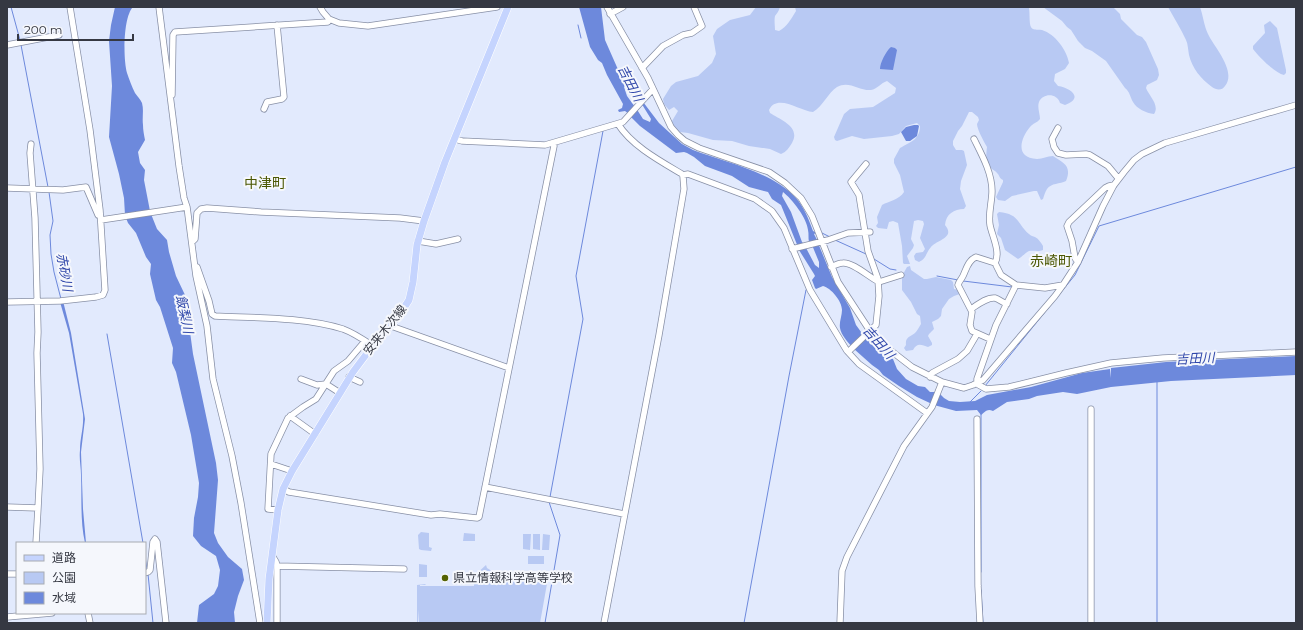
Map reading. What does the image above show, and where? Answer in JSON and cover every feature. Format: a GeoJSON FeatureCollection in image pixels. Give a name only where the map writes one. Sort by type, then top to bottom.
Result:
{"type":"FeatureCollection","features":[{"type":"Feature","properties":{"kind":"main road","name":"安来木次線"},"geometry":{"type":"LineString","coordinates":[[267,623],[269,580],[278,510],[283,489],[292,471],[349,378],[373,346],[403,311],[410,295],[418,241],[424,221],[455,139],[508,8]]}},
{"type":"Feature","properties":{"kind":"street"},"geometry":{"type":"LineString","coordinates":[[7,302],[61,301],[96,297],[104,294],[102,220],[90,130],[70,7]]}},
{"type":"Feature","properties":{"kind":"street"},"geometry":{"type":"LineString","coordinates":[[159,7],[181,182],[192,242],[196,276],[207,326],[213,380],[240,495],[260,623]]}},
{"type":"Feature","properties":{"kind":"street"},"geometry":{"type":"LineString","coordinates":[[320,7],[329,19],[339,23],[368,26],[497,7],[508,8]]}},
{"type":"Feature","properties":{"kind":"street"},"geometry":{"type":"LineString","coordinates":[[608,7],[610,14],[642,68],[671,127],[685,141],[699,148],[769,172],[793,190],[801,198],[807,208],[842,290],[869,332],[904,362],[920,372],[942,384],[964,388],[977,384],[990,373],[1055,296],[1078,262],[1103,206],[1118,178],[1134,160],[1158,146],[1296,105]]}},
{"type":"Feature","properties":{"kind":"street"},"geometry":{"type":"LineString","coordinates":[[610,14],[623,7]]}},
{"type":"Feature","properties":{"kind":"street"},"geometry":{"type":"LineString","coordinates":[[642,68],[663,46],[683,35],[692,33],[702,26],[694,7]]}},
{"type":"Feature","properties":{"kind":"street"},"geometry":{"type":"LineString","coordinates":[[171,105],[173,85],[173,35],[175,32],[328,22],[329,19]]}},
{"type":"Feature","properties":{"kind":"street"},"geometry":{"type":"LineString","coordinates":[[264,109],[267,102],[282,99],[284,97],[277,25]]}},
{"type":"Feature","properties":{"kind":"street"},"geometry":{"type":"LineString","coordinates":[[7,45],[59,35]]}},
{"type":"Feature","properties":{"kind":"street"},"geometry":{"type":"LineString","coordinates":[[455,139],[462,141],[544,145],[620,123],[653,89]]}},
{"type":"Feature","properties":{"kind":"street"},"geometry":{"type":"LineString","coordinates":[[620,123],[629,137],[662,163],[683,175],[688,174],[748,196],[761,202],[772,211],[781,222],[794,249],[810,290],[841,343],[849,350],[859,364],[928,413]]}},
{"type":"Feature","properties":{"kind":"street"},"geometry":{"type":"LineString","coordinates":[[1058,128],[1052,139],[1054,147],[1058,153],[1066,155],[1090,155],[1108,166],[1118,178]]}},
{"type":"Feature","properties":{"kind":"street"},"geometry":{"type":"LineString","coordinates":[[974,139],[984,158],[991,184],[990,224],[996,251],[995,263],[1001,275],[1015,287],[1045,288],[1063,285]]}},
{"type":"Feature","properties":{"kind":"street"},"geometry":{"type":"LineString","coordinates":[[283,489],[289,492],[431,515],[440,514],[476,518],[480,515],[484,487],[553,142]]}},
{"type":"Feature","properties":{"kind":"street"},"geometry":{"type":"LineString","coordinates":[[31,144],[30,153],[34,218],[40,469],[36,542]]}},
{"type":"Feature","properties":{"kind":"street"},"geometry":{"type":"LineString","coordinates":[[849,350],[876,325],[879,296],[879,282],[870,257],[867,232],[860,202],[851,181],[866,164]]}},
{"type":"Feature","properties":{"kind":"street"},"geometry":{"type":"LineString","coordinates":[[604,623],[682,206],[684,191],[683,175]]}},
{"type":"Feature","properties":{"kind":"street"},"geometry":{"type":"LineString","coordinates":[[1078,262],[1075,258],[1072,240],[1067,226],[1069,222],[1105,188],[1114,185]]}},
{"type":"Feature","properties":{"kind":"street"},"geometry":{"type":"LineString","coordinates":[[7,188],[63,190],[85,187],[102,220]]}},
{"type":"Feature","properties":{"kind":"street"},"geometry":{"type":"LineString","coordinates":[[102,220],[185,207]]}},
{"type":"Feature","properties":{"kind":"street"},"geometry":{"type":"LineString","coordinates":[[192,242],[195,239],[197,213],[201,209],[207,208],[261,212],[386,217],[424,221]]}},
{"type":"Feature","properties":{"kind":"street"},"geometry":{"type":"LineString","coordinates":[[794,249],[848,233],[867,232]]}},
{"type":"Feature","properties":{"kind":"street"},"geometry":{"type":"LineString","coordinates":[[418,241],[436,244],[458,239]]}},
{"type":"Feature","properties":{"kind":"street"},"geometry":{"type":"LineString","coordinates":[[990,339],[973,332],[971,327],[972,312],[958,285],[966,268],[974,257],[995,263]]}},
{"type":"Feature","properties":{"kind":"street"},"geometry":{"type":"LineString","coordinates":[[831,267],[847,263],[879,282],[901,275]]}},
{"type":"Feature","properties":{"kind":"street"},"geometry":{"type":"LineString","coordinates":[[195,265],[198,268],[212,314],[215,316],[271,318],[319,324],[343,329],[373,346]]}},
{"type":"Feature","properties":{"kind":"street"},"geometry":{"type":"LineString","coordinates":[[977,384],[977,379],[990,339],[1015,287]]}},
{"type":"Feature","properties":{"kind":"street"},"geometry":{"type":"LineString","coordinates":[[971,309],[986,300],[993,298],[997,298],[1007,304]]}},
{"type":"Feature","properties":{"kind":"street"},"geometry":{"type":"LineString","coordinates":[[390,326],[509,368]]}},
{"type":"Feature","properties":{"kind":"street"},"geometry":{"type":"LineString","coordinates":[[930,377],[932,373],[956,361],[964,354],[977,334]]}},
{"type":"Feature","properties":{"kind":"street"},"geometry":{"type":"LineString","coordinates":[[278,510],[268,509],[272,453],[288,418],[316,399],[334,371],[348,361],[365,341]]}},
{"type":"Feature","properties":{"kind":"street"},"geometry":{"type":"LineString","coordinates":[[977,384],[986,389],[1008,387],[1110,363],[1164,358],[1296,352]]}},
{"type":"Feature","properties":{"kind":"street"},"geometry":{"type":"LineString","coordinates":[[349,378],[360,382]]}},
{"type":"Feature","properties":{"kind":"street"},"geometry":{"type":"LineString","coordinates":[[301,379],[312,384],[326,384],[340,393]]}},
{"type":"Feature","properties":{"kind":"street"},"geometry":{"type":"LineString","coordinates":[[840,623],[842,576],[846,561],[901,452],[932,407],[942,384]]}},
{"type":"Feature","properties":{"kind":"street"},"geometry":{"type":"LineString","coordinates":[[1091,409],[1091,623]]}},
{"type":"Feature","properties":{"kind":"street"},"geometry":{"type":"LineString","coordinates":[[290,416],[315,434]]}},
{"type":"Feature","properties":{"kind":"street"},"geometry":{"type":"LineString","coordinates":[[977,419],[978,586],[980,623]]}},
{"type":"Feature","properties":{"kind":"street"},"geometry":{"type":"LineString","coordinates":[[271,464],[292,471]]}},
{"type":"Feature","properties":{"kind":"street"},"geometry":{"type":"LineString","coordinates":[[484,487],[624,514]]}},
{"type":"Feature","properties":{"kind":"street"},"geometry":{"type":"LineString","coordinates":[[7,507],[38,508]]}},
{"type":"Feature","properties":{"kind":"street"},"geometry":{"type":"LineString","coordinates":[[146,573],[150,568],[153,542],[155,539],[157,542],[166,623]]}},
{"type":"Feature","properties":{"kind":"street"},"geometry":{"type":"LineString","coordinates":[[272,557],[277,566],[277,623]]}},
{"type":"Feature","properties":{"kind":"street"},"geometry":{"type":"LineString","coordinates":[[277,566],[404,569]]}},
{"type":"Feature","properties":{"kind":"street"},"geometry":{"type":"LineString","coordinates":[[7,617],[40,614]]}},
{"type":"Feature","properties":{"kind":"green space"},"geometry":{"type":"Polygon","coordinates":[[[756,7],[780,7],[775,16],[775,30],[779,31],[791,20],[796,11],[795,7],[1029,8],[1030,26],[1051,35],[1060,43],[1066,53],[1069,63],[1065,69],[1055,74],[1054,81],[1058,86],[1071,91],[1075,96],[1071,102],[1065,105],[1060,103],[1056,97],[1050,95],[1041,99],[1038,106],[1040,119],[1031,126],[1024,137],[1022,142],[1022,152],[1030,158],[1037,159],[1053,156],[1064,163],[1068,172],[1066,181],[1049,187],[1041,200],[1037,191],[1034,191],[1012,196],[1005,201],[998,200],[996,197],[1003,180],[988,164],[986,156],[987,147],[977,126],[979,120],[978,117],[972,112],[969,112],[953,141],[953,145],[956,150],[964,151],[967,165],[961,181],[960,189],[966,206],[964,209],[954,211],[949,215],[945,225],[948,229],[947,236],[933,245],[925,257],[919,262],[915,260],[914,256],[916,253],[923,252],[925,249],[920,238],[924,224],[923,221],[914,221],[911,239],[914,245],[907,256],[910,264],[904,264],[898,223],[893,221],[889,222],[887,229],[878,228],[876,226],[878,223],[877,217],[882,205],[897,199],[904,192],[894,159],[900,148],[917,137],[920,126],[917,123],[906,126],[899,134],[892,136],[864,139],[852,136],[837,141],[834,137],[844,114],[850,109],[873,107],[895,93],[896,88],[887,81],[871,90],[850,85],[841,85],[837,87],[813,112],[789,104],[777,103],[773,105],[769,110],[770,113],[784,121],[792,128],[794,133],[792,143],[787,150],[781,154],[770,149],[749,146],[732,141],[713,140],[680,132],[673,127],[672,121],[678,111],[674,107],[669,110],[664,104],[663,99],[671,86],[676,82],[698,76],[712,63],[716,54],[713,36],[717,29],[730,20],[750,15],[756,7]]]}},
{"type":"Feature","properties":{"kind":"green space"},"geometry":{"type":"Polygon","coordinates":[[[1043,7],[1113,7],[1120,14],[1121,19],[1146,42],[1158,69],[1159,75],[1157,80],[1147,85],[1146,88],[1156,107],[1154,114],[1139,109],[1106,61],[1085,48],[1062,21],[1043,7]]]}},
{"type":"Feature","properties":{"kind":"green space"},"geometry":{"type":"Polygon","coordinates":[[[1168,7],[1200,7],[1205,28],[1223,59],[1228,73],[1228,80],[1222,89],[1212,87],[1195,69],[1190,60],[1186,40],[1168,7]]]}},
{"type":"Feature","properties":{"kind":"green space"},"geometry":{"type":"Polygon","coordinates":[[[1270,21],[1277,28],[1286,70],[1284,75],[1272,68],[1253,49],[1253,46],[1265,33],[1264,25],[1270,21]]]}},
{"type":"Feature","properties":{"kind":"green space"},"geometry":{"type":"Polygon","coordinates":[[[999,212],[1015,217],[1031,236],[1039,240],[1043,246],[1043,250],[1029,251],[1018,259],[1005,250],[1001,238],[997,234],[999,225],[997,214],[999,212]]]}},
{"type":"Feature","properties":{"kind":"green space"},"geometry":{"type":"Polygon","coordinates":[[[910,266],[911,270],[924,279],[936,277],[951,280],[953,282],[954,289],[959,290],[960,294],[949,299],[942,309],[941,316],[932,322],[934,329],[928,336],[932,345],[928,347],[918,345],[913,350],[906,351],[904,348],[907,339],[915,333],[921,324],[920,316],[917,314],[911,302],[902,290],[902,276],[907,267],[910,266]]]}},
{"type":"Feature","properties":{"kind":"green space"},"geometry":{"type":"Polygon","coordinates":[[[421,532],[429,533],[429,547],[432,548],[431,551],[419,549],[418,535],[421,532]]]}},
{"type":"Feature","properties":{"kind":"green space"},"geometry":{"type":"Polygon","coordinates":[[[464,533],[475,534],[475,541],[463,541],[464,533]]]}},
{"type":"Feature","properties":{"kind":"green space"},"geometry":{"type":"Polygon","coordinates":[[[523,534],[531,534],[530,550],[523,549],[523,534]]]}},
{"type":"Feature","properties":{"kind":"green space"},"geometry":{"type":"Polygon","coordinates":[[[533,534],[540,534],[540,550],[533,549],[533,534]]]}},
{"type":"Feature","properties":{"kind":"green space"},"geometry":{"type":"Polygon","coordinates":[[[543,534],[550,535],[549,550],[542,550],[543,534]]]}},
{"type":"Feature","properties":{"kind":"green space"},"geometry":{"type":"Polygon","coordinates":[[[528,556],[544,556],[544,564],[528,564],[528,556]]]}},
{"type":"Feature","properties":{"kind":"green space"},"geometry":{"type":"Polygon","coordinates":[[[419,564],[427,565],[427,577],[419,577],[419,564]]]}},
{"type":"Feature","properties":{"kind":"green space"},"geometry":{"type":"Polygon","coordinates":[[[486,565],[487,568],[495,573],[543,574],[548,578],[540,623],[419,623],[419,610],[417,623],[417,585],[474,586],[475,575],[486,565]]]}},
{"type":"Feature","properties":{"kind":"water"},"geometry":{"type":"Polygon","coordinates":[[[115,7],[133,7],[127,20],[125,58],[127,73],[135,93],[143,106],[143,129],[145,140],[138,152],[140,163],[145,170],[144,180],[150,211],[125,215],[124,198],[109,137],[112,86],[109,41],[115,7]]]}},
{"type":"Feature","properties":{"kind":"water"},"geometry":{"type":"Polygon","coordinates":[[[579,7],[601,7],[605,40],[620,74],[659,123],[682,144],[693,150],[748,169],[774,181],[786,189],[801,205],[813,231],[816,233],[814,234],[818,242],[809,242],[805,220],[795,204],[783,192],[782,196],[791,212],[802,242],[805,245],[798,247],[781,205],[772,199],[768,192],[749,187],[732,176],[705,166],[687,153],[676,153],[640,126],[629,115],[636,108],[643,119],[650,122],[651,119],[643,106],[631,95],[628,88],[625,86],[627,96],[635,107],[629,114],[625,111],[619,112],[618,110],[622,108],[623,104],[602,63],[598,60],[590,47],[579,7]]]}},
{"type":"Feature","properties":{"kind":"water"},"geometry":{"type":"Polygon","coordinates":[[[891,47],[897,50],[893,70],[880,69],[887,51],[891,47]]]}},
{"type":"Feature","properties":{"kind":"water"},"geometry":{"type":"Polygon","coordinates":[[[914,125],[919,126],[917,136],[910,141],[906,141],[901,132],[906,127],[914,125]]]}},
{"type":"Feature","properties":{"kind":"water","name":"飯梨川"},"geometry":{"type":"Polygon","coordinates":[[[151,214],[157,229],[167,240],[176,276],[185,295],[193,354],[216,463],[218,480],[214,533],[218,543],[228,557],[242,569],[244,580],[234,612],[235,623],[197,623],[199,605],[214,594],[218,586],[220,570],[216,556],[201,546],[193,536],[199,483],[191,435],[176,372],[172,363],[173,348],[160,307],[156,300],[150,274],[151,264],[146,257],[136,233],[126,218],[151,214]]]}},
{"type":"Feature","properties":{"kind":"water"},"geometry":{"type":"Polygon","coordinates":[[[818,243],[832,277],[850,308],[856,325],[864,336],[852,347],[840,328],[842,306],[836,295],[823,286],[816,289],[815,288],[812,280],[815,276],[799,250],[805,246],[815,265],[819,268],[819,262],[812,245],[818,243]]]}},
{"type":"Feature","properties":{"kind":"water"},"geometry":{"type":"Polygon","coordinates":[[[63,301],[71,333],[85,419],[81,452],[86,542],[82,526],[80,457],[83,414],[69,333],[60,302],[63,301]]]}},
{"type":"Feature","properties":{"kind":"water"},"geometry":{"type":"Polygon","coordinates":[[[865,336],[882,352],[893,359],[897,369],[906,379],[918,386],[925,387],[930,392],[937,392],[932,404],[917,397],[883,375],[854,349],[865,336]]]}},
{"type":"Feature","properties":{"kind":"water"},"geometry":{"type":"Polygon","coordinates":[[[1296,356],[1296,375],[1171,381],[1111,387],[1077,394],[1063,392],[1007,402],[993,411],[988,410],[981,415],[977,410],[956,411],[934,405],[940,394],[949,401],[975,401],[987,395],[1031,387],[1082,373],[1110,369],[1111,378],[1111,368],[1166,362],[1296,356]]]}},
{"type":"Feature","properties":{"kind":"waterway","name":"赤砂川"},"geometry":{"type":"LineString","coordinates":[[11,7],[20,40]]}},
{"type":"Feature","properties":{"kind":"waterway"},"geometry":{"type":"LineString","coordinates":[[578,25],[581,38]]}},
{"type":"Feature","properties":{"kind":"waterway","name":"赤砂川"},"geometry":{"type":"LineString","coordinates":[[21,45],[48,187]]}},
{"type":"Feature","properties":{"kind":"waterway"},"geometry":{"type":"LineString","coordinates":[[550,497],[583,319],[576,276],[603,131]]}},
{"type":"Feature","properties":{"kind":"waterway"},"geometry":{"type":"LineString","coordinates":[[985,386],[1075,275],[1099,226],[1296,167]]}},
{"type":"Feature","properties":{"kind":"waterway","name":"赤砂川"},"geometry":{"type":"LineString","coordinates":[[49,192],[53,221],[50,235],[51,254],[61,299]]}},
{"type":"Feature","properties":{"kind":"waterway"},"geometry":{"type":"LineString","coordinates":[[822,233],[830,237]]}},
{"type":"Feature","properties":{"kind":"waterway"},"geometry":{"type":"LineString","coordinates":[[835,240],[866,254]]}},
{"type":"Feature","properties":{"kind":"waterway"},"geometry":{"type":"LineString","coordinates":[[874,259],[890,269],[896,270]]}},
{"type":"Feature","properties":{"kind":"waterway"},"geometry":{"type":"LineString","coordinates":[[937,276],[958,280]]}},
{"type":"Feature","properties":{"kind":"waterway"},"geometry":{"type":"LineString","coordinates":[[963,281],[1012,287]]}},
{"type":"Feature","properties":{"kind":"waterway"},"geometry":{"type":"LineString","coordinates":[[744,623],[806,290]]}},
{"type":"Feature","properties":{"kind":"waterway"},"geometry":{"type":"LineString","coordinates":[[107,334],[143,542]]}},
{"type":"Feature","properties":{"kind":"waterway"},"geometry":{"type":"LineString","coordinates":[[1157,382],[1157,623]]}},
{"type":"Feature","properties":{"kind":"waterway"},"geometry":{"type":"LineString","coordinates":[[970,402],[981,391]]}},
{"type":"Feature","properties":{"kind":"waterway"},"geometry":{"type":"LineString","coordinates":[[981,414],[981,572]]}},
{"type":"Feature","properties":{"kind":"waterway"},"geometry":{"type":"LineString","coordinates":[[545,623],[560,535],[549,502]]}},
{"type":"Feature","properties":{"kind":"waterway"},"geometry":{"type":"LineString","coordinates":[[146,563],[147,569]]}},
{"type":"Feature","properties":{"kind":"waterway"},"geometry":{"type":"LineString","coordinates":[[148,574],[153,623]]}},
{"type":"Feature","properties":{"kind":"waterway"},"geometry":{"type":"LineString","coordinates":[[981,590],[983,623]]}},
{"type":"Feature","properties":{"kind":"place","name":"県立情報科学高等学校"},"geometry":{"type":"Point","coordinates":[445,578]}},
{"type":"Feature","properties":{"kind":"district","name":"中津町"},"geometry":{"type":"Point","coordinates":[265,183]}},
{"type":"Feature","properties":{"kind":"district","name":"赤崎町"},"geometry":{"type":"Point","coordinates":[1051,261]}},
{"type":"Feature","properties":{"kind":"water label","name":"吉田川"},"geometry":{"type":"Point","coordinates":[631,83]}},
{"type":"Feature","properties":{"kind":"water label","name":"吉田川"},"geometry":{"type":"Point","coordinates":[879,342]}},
{"type":"Feature","properties":{"kind":"water label","name":"吉田川"},"geometry":{"type":"Point","coordinates":[1195,358]}}]}
